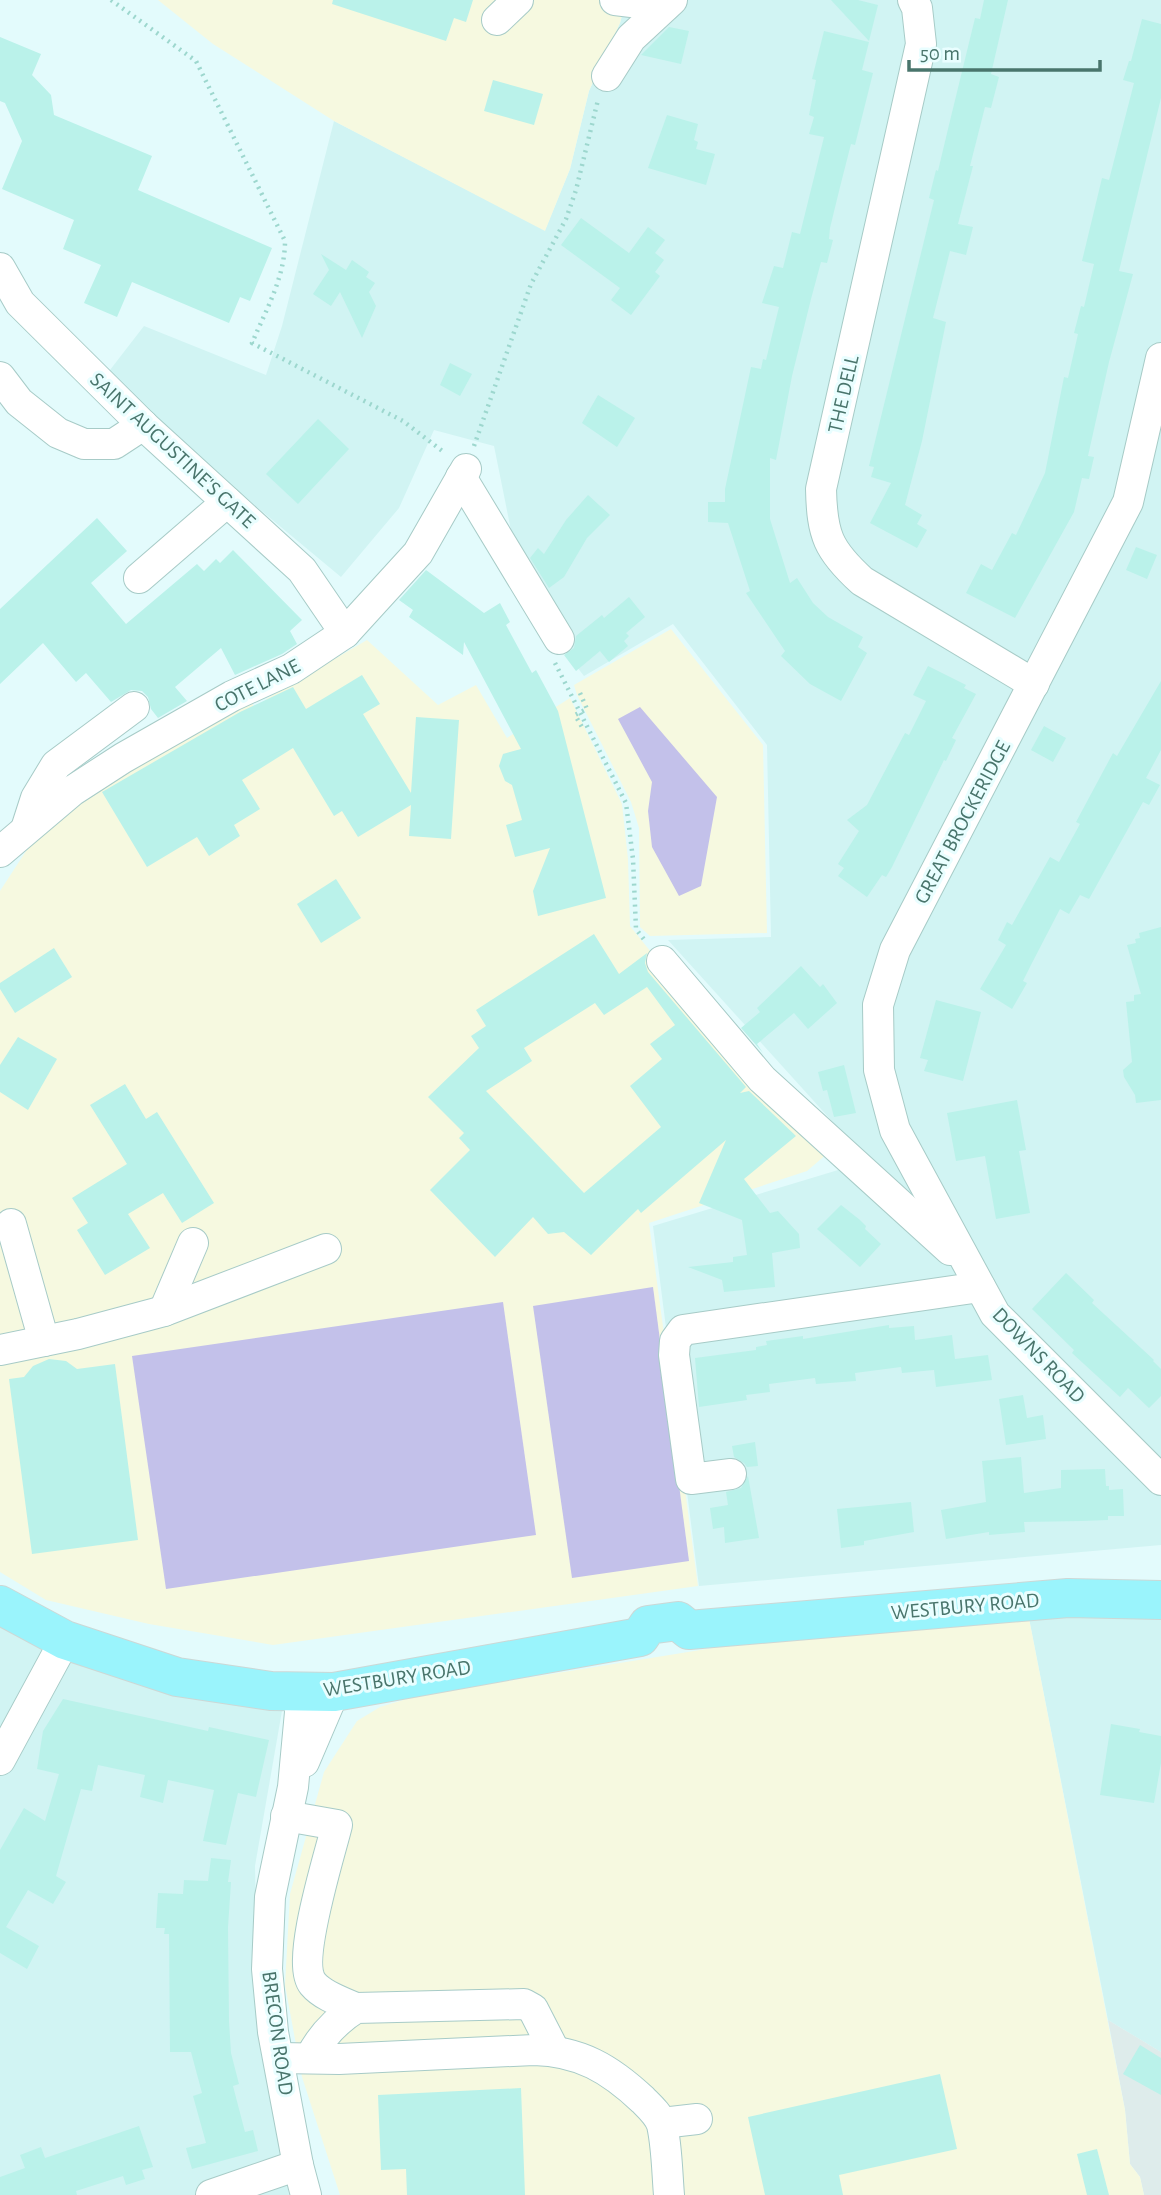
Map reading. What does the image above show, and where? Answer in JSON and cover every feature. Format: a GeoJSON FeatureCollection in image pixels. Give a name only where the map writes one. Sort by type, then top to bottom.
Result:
{"type":"FeatureCollection","features":[{"type":"Feature","properties":{"kind":"main road","name":"WESTBURY ROAD"},"geometry":{"type":"LineString","coordinates":[[0,1605],[65,1640],[177,1677],[271,1690],[318,1691],[640,1637],[650,1646],[681,1642],[689,1630],[1068,1598],[1160,1599]]}},
{"type":"Feature","properties":{"kind":"street"},"geometry":{"type":"LineString","coordinates":[[615,0],[669,3]]}},
{"type":"Feature","properties":{"kind":"street","name":"THE DELL"},"geometry":{"type":"LineString","coordinates":[[913,0],[917,8],[921,44],[821,489],[822,517],[827,539],[843,563],[862,581],[1034,684]]}},
{"type":"Feature","properties":{"kind":"street"},"geometry":{"type":"LineString","coordinates":[[607,76],[631,37],[669,3]]}},
{"type":"Feature","properties":{"kind":"street","name":"SAINT AUGUSTINE'S GATE"},"geometry":{"type":"LineString","coordinates":[[0,268],[20,303],[143,425],[302,570],[345,633]]}},
{"type":"Feature","properties":{"kind":"street","name":"GREAT BROCKERIDGE"},"geometry":{"type":"LineString","coordinates":[[973,1276],[895,1130],[879,1070],[878,1005],[895,950],[1128,502],[1161,358]]}},
{"type":"Feature","properties":{"kind":"street"},"geometry":{"type":"LineString","coordinates":[[0,377],[19,402],[39,418],[58,433],[84,444],[114,444],[143,425]]}},
{"type":"Feature","properties":{"kind":"street","name":"COTE LANE"},"geometry":{"type":"LineString","coordinates":[[0,852],[72,791],[123,758],[232,696],[292,669],[345,633],[418,553],[464,473]]}},
{"type":"Feature","properties":{"kind":"street"},"geometry":{"type":"LineString","coordinates":[[464,473],[557,650]]}},
{"type":"Feature","properties":{"kind":"street"},"geometry":{"type":"LineString","coordinates":[[139,578],[227,502]]}},
{"type":"Feature","properties":{"kind":"street"},"geometry":{"type":"LineString","coordinates":[[25,831],[36,798],[56,765],[134,707]]}},
{"type":"Feature","properties":{"kind":"street"},"geometry":{"type":"LineString","coordinates":[[662,961],[762,1079],[973,1276]]}},
{"type":"Feature","properties":{"kind":"street"},"geometry":{"type":"LineString","coordinates":[[11,1224],[44,1341]]}},
{"type":"Feature","properties":{"kind":"street"},"geometry":{"type":"LineString","coordinates":[[164,1311],[193,1243]]}},
{"type":"Feature","properties":{"kind":"street"},"geometry":{"type":"LineString","coordinates":[[0,1350],[78,1334],[164,1311],[326,1250]]}},
{"type":"Feature","properties":{"kind":"street","name":"DOWNS ROAD"},"geometry":{"type":"LineString","coordinates":[[731,1474],[691,1479],[674,1355],[675,1341],[683,1330],[973,1276],[995,1314],[1161,1480]]}},
{"type":"Feature","properties":{"kind":"street"},"geometry":{"type":"LineString","coordinates":[[0,1760],[65,1640]]}},
{"type":"Feature","properties":{"kind":"street","name":"BRECON ROAD"},"geometry":{"type":"LineString","coordinates":[[306,2195],[273,2032],[267,1969],[270,1897],[286,1816],[318,1691]]}},
{"type":"Feature","properties":{"kind":"street"},"geometry":{"type":"LineString","coordinates":[[286,1816],[337,1825],[315,1911],[306,1968],[313,1984],[333,1998],[356,2008],[524,2004],[533,2009],[554,2050]]}},
{"type":"Feature","properties":{"kind":"street"},"geometry":{"type":"LineString","coordinates":[[310,2058],[319,2040],[341,2018],[356,2008]]}},
{"type":"Feature","properties":{"kind":"street"},"geometry":{"type":"LineString","coordinates":[[279,2057],[554,2050],[578,2056],[618,2076],[653,2110],[662,2123],[669,2195]]}},
{"type":"Feature","properties":{"kind":"street"},"geometry":{"type":"LineString","coordinates":[[662,2123],[697,2119]]}},
{"type":"Feature","properties":{"kind":"street"},"geometry":{"type":"LineString","coordinates":[[211,2195],[298,2165]]}},
{"type":"Feature","properties":{"kind":"path"},"geometry":{"type":"LineString","coordinates":[[111,0],[196,61],[285,241],[285,261],[252,343],[403,421],[464,473],[531,284],[566,219],[607,76]]}},
{"type":"Feature","properties":{"kind":"path"},"geometry":{"type":"LineString","coordinates":[[557,650],[626,803],[633,859],[636,929],[662,961]]}},
{"type":"Feature","properties":{"kind":"path"},"geometry":{"type":"LineString","coordinates":[[580,693],[587,709],[575,715],[582,727]]}},
{"type":"Feature","properties":{"kind":"shaded area"},"geometry":{"type":"Polygon","coordinates":[[[158,0],[626,0],[620,23],[589,91],[570,169],[545,231],[334,121],[213,44],[158,0]]]}},
{"type":"Feature","properties":{"kind":"shaded area"},"geometry":{"type":"Polygon","coordinates":[[[626,0],[1161,0],[1161,1545],[699,1586],[653,1226],[868,1161],[668,940],[771,937],[767,745],[673,624],[584,676],[556,640],[518,565],[494,446],[434,430],[399,508],[341,577],[103,379],[144,326],[266,375],[282,326],[334,121],[545,230],[570,169],[589,91],[620,23],[626,0]]]}},
{"type":"Feature","properties":{"kind":"shaded area"},"geometry":{"type":"Polygon","coordinates":[[[671,629],[763,745],[767,933],[650,936],[640,927],[639,828],[631,802],[574,685],[671,629]]]}},
{"type":"Feature","properties":{"kind":"shaded area"},"geometry":{"type":"Polygon","coordinates":[[[367,640],[438,705],[476,685],[507,738],[570,698],[622,804],[628,859],[630,926],[709,1024],[828,1153],[807,1171],[649,1223],[698,1586],[273,1645],[149,1624],[46,1600],[0,1572],[0,891],[28,848],[91,787],[249,698],[256,710],[268,703],[266,699],[367,640]]]}},
{"type":"Feature","properties":{"kind":"shaded area"},"geometry":{"type":"Polygon","coordinates":[[[640,707],[717,797],[701,886],[679,896],[652,847],[648,811],[652,782],[618,719],[640,707]]]}},
{"type":"Feature","properties":{"kind":"shaded area"},"geometry":{"type":"Polygon","coordinates":[[[653,1287],[689,1561],[572,1578],[533,1306],[653,1287]]]}},
{"type":"Feature","properties":{"kind":"shaded area"},"geometry":{"type":"Polygon","coordinates":[[[503,1302],[536,1535],[166,1589],[132,1356],[503,1302]]]}},
{"type":"Feature","properties":{"kind":"shaded area"},"geometry":{"type":"Polygon","coordinates":[[[1025,1598],[1161,1606],[1161,2052],[1108,2020],[1025,1598]]]}},
{"type":"Feature","properties":{"kind":"shaded area"},"geometry":{"type":"Polygon","coordinates":[[[1025,1598],[1125,2110],[1130,2164],[1140,2177],[1144,2195],[340,2195],[302,2077],[285,1985],[290,1894],[324,1772],[357,1721],[380,1707],[420,1695],[1025,1598]]]}},
{"type":"Feature","properties":{"kind":"shaded area"},"geometry":{"type":"Polygon","coordinates":[[[0,1626],[283,1705],[255,1866],[258,2037],[289,2195],[0,2195],[0,1626]]]}},
{"type":"Feature","properties":{"kind":"shaded area"},"geometry":{"type":"Polygon","coordinates":[[[1108,2020],[1161,2052],[1161,2195],[1144,2195],[1140,2177],[1130,2164],[1125,2110],[1108,2020]]]}},
{"type":"Feature","properties":{"kind":"building"},"geometry":{"type":"Polygon","coordinates":[[[333,0],[473,0],[466,22],[454,18],[446,41],[332,4],[333,0]]]}},
{"type":"Feature","properties":{"kind":"building"},"geometry":{"type":"Polygon","coordinates":[[[831,0],[858,0],[878,5],[869,41],[831,0]]]}},
{"type":"Feature","properties":{"kind":"building"},"geometry":{"type":"Polygon","coordinates":[[[984,0],[1008,0],[991,74],[999,77],[991,108],[985,107],[958,224],[973,227],[966,255],[950,251],[933,318],[946,322],[922,441],[905,505],[922,515],[917,524],[927,530],[917,548],[870,523],[891,483],[871,477],[874,467],[869,466],[934,200],[929,198],[975,18],[980,19],[984,0]]]}},
{"type":"Feature","properties":{"kind":"building"},"geometry":{"type":"Polygon","coordinates":[[[1142,19],[1161,24],[1161,98],[1119,271],[1133,274],[1109,362],[1088,456],[1094,457],[1089,479],[1082,478],[1074,512],[1015,618],[966,593],[981,564],[992,570],[1012,533],[1016,535],[1045,473],[1064,377],[1068,378],[1078,334],[1074,333],[1081,306],[1084,307],[1094,264],[1082,261],[1102,178],[1109,180],[1134,83],[1123,80],[1142,19]]]}},
{"type":"Feature","properties":{"kind":"building"},"geometry":{"type":"Polygon","coordinates":[[[669,27],[689,31],[681,64],[641,55],[669,27]]]}},
{"type":"Feature","properties":{"kind":"building"},"geometry":{"type":"Polygon","coordinates":[[[824,31],[869,42],[862,70],[873,73],[855,145],[851,144],[830,228],[829,239],[833,240],[827,263],[821,262],[811,299],[792,376],[776,460],[770,458],[770,519],[790,583],[797,578],[813,603],[828,617],[863,637],[858,647],[867,653],[841,701],[810,684],[781,656],[785,651],[746,593],[750,591],[728,523],[708,522],[708,502],[725,502],[725,489],[751,367],[761,369],[763,359],[766,360],[779,307],[762,303],[774,266],[783,268],[792,232],[800,234],[824,137],[809,134],[814,117],[809,115],[816,80],[812,79],[824,31]]]}},
{"type":"Feature","properties":{"kind":"building"},"geometry":{"type":"Polygon","coordinates":[[[0,37],[41,54],[32,75],[51,95],[54,115],[152,156],[138,190],[272,248],[250,301],[240,297],[229,323],[132,282],[117,317],[84,303],[101,265],[63,249],[74,220],[2,189],[22,141],[5,103],[0,101],[0,37]]]}},
{"type":"Feature","properties":{"kind":"building"},"geometry":{"type":"Polygon","coordinates":[[[493,80],[543,94],[534,125],[484,111],[493,80]]]}},
{"type":"Feature","properties":{"kind":"building"},"geometry":{"type":"Polygon","coordinates":[[[667,115],[698,124],[694,140],[698,142],[696,149],[715,154],[706,185],[648,168],[667,115]]]}},
{"type":"Feature","properties":{"kind":"building"},"geometry":{"type":"Polygon","coordinates":[[[581,218],[629,253],[648,227],[665,240],[655,253],[664,260],[655,272],[660,276],[631,315],[611,300],[620,288],[561,245],[581,218]]]}},
{"type":"Feature","properties":{"kind":"building"},"geometry":{"type":"Polygon","coordinates":[[[321,254],[346,270],[352,260],[369,272],[366,277],[375,283],[369,292],[376,306],[362,338],[340,292],[331,306],[313,294],[329,270],[321,254]]]}},
{"type":"Feature","properties":{"kind":"building"},"geometry":{"type":"Polygon","coordinates":[[[450,363],[472,374],[460,396],[440,385],[450,363]]]}},
{"type":"Feature","properties":{"kind":"building"},"geometry":{"type":"Polygon","coordinates":[[[598,395],[635,418],[617,447],[582,423],[598,395]]]}},
{"type":"Feature","properties":{"kind":"building"},"geometry":{"type":"Polygon","coordinates":[[[318,419],[349,449],[298,504],[266,474],[318,419]]]}},
{"type":"Feature","properties":{"kind":"building"},"geometry":{"type":"Polygon","coordinates":[[[588,495],[610,515],[587,538],[564,577],[549,588],[530,558],[538,548],[544,554],[566,520],[588,495]]]}},
{"type":"Feature","properties":{"kind":"building"},"geometry":{"type":"Polygon","coordinates":[[[97,518],[127,551],[91,583],[126,624],[197,564],[204,571],[216,559],[220,563],[233,550],[302,620],[290,631],[297,644],[282,654],[235,675],[221,648],[175,687],[187,701],[158,718],[151,709],[148,697],[142,691],[131,690],[111,702],[86,673],[76,682],[43,643],[0,684],[0,609],[97,518]]]}},
{"type":"Feature","properties":{"kind":"building"},"geometry":{"type":"Polygon","coordinates":[[[1136,547],[1157,555],[1147,579],[1126,570],[1136,547]]]}},
{"type":"Feature","properties":{"kind":"building"},"geometry":{"type":"Polygon","coordinates":[[[426,570],[484,613],[500,603],[510,622],[506,625],[532,673],[536,670],[558,711],[606,898],[538,916],[533,891],[550,848],[515,857],[506,825],[522,820],[512,785],[505,781],[499,766],[503,754],[521,749],[464,642],[463,655],[409,617],[413,610],[399,600],[426,570]]]}},
{"type":"Feature","properties":{"kind":"building"},"geometry":{"type":"Polygon","coordinates":[[[629,597],[645,617],[626,633],[629,636],[624,641],[628,646],[609,662],[600,651],[576,671],[564,655],[574,648],[576,636],[629,597]]]}},
{"type":"Feature","properties":{"kind":"building"},"geometry":{"type":"Polygon","coordinates":[[[928,666],[966,685],[964,688],[976,694],[952,738],[956,740],[892,867],[886,877],[882,875],[867,897],[838,876],[844,868],[838,864],[859,831],[847,820],[867,805],[905,733],[909,735],[926,701],[913,695],[928,666]]]}},
{"type":"Feature","properties":{"kind":"building"},"geometry":{"type":"Polygon","coordinates":[[[362,675],[380,704],[363,714],[411,793],[416,717],[459,720],[451,839],[409,836],[411,805],[358,837],[342,811],[334,816],[293,748],[242,780],[260,809],[234,825],[240,836],[209,856],[197,837],[147,867],[102,792],[240,712],[293,687],[306,709],[362,675]]]}},
{"type":"Feature","properties":{"kind":"building"},"geometry":{"type":"Polygon","coordinates":[[[1161,681],[1161,750],[1146,778],[1160,785],[1149,805],[1143,802],[1089,899],[1080,895],[1069,914],[1060,909],[1023,981],[1027,983],[1012,1009],[980,989],[1006,945],[998,940],[1007,922],[1012,925],[1050,857],[1059,862],[1080,824],[1076,822],[1113,753],[1117,756],[1161,681]]]}},
{"type":"Feature","properties":{"kind":"building"},"geometry":{"type":"Polygon","coordinates":[[[1044,726],[1066,738],[1053,762],[1031,750],[1044,726]]]}},
{"type":"Feature","properties":{"kind":"building"},"geometry":{"type":"Polygon","coordinates":[[[336,879],[361,918],[321,943],[297,904],[336,879]]]}},
{"type":"Feature","properties":{"kind":"building"},"geometry":{"type":"Polygon","coordinates":[[[1161,927],[1161,1100],[1136,1103],[1123,1070],[1132,1062],[1126,1002],[1134,1001],[1134,995],[1141,994],[1127,945],[1136,943],[1135,939],[1140,938],[1139,933],[1161,927]]]}},
{"type":"Feature","properties":{"kind":"building"},"geometry":{"type":"Polygon","coordinates":[[[594,934],[619,974],[647,953],[645,963],[648,972],[746,1087],[740,1093],[749,1091],[796,1136],[744,1179],[770,1213],[778,1211],[799,1234],[800,1248],[772,1253],[775,1287],[724,1292],[722,1280],[688,1267],[733,1262],[733,1257],[747,1255],[742,1220],[699,1203],[726,1140],[641,1213],[638,1209],[591,1255],[564,1232],[548,1234],[533,1217],[495,1257],[430,1190],[470,1150],[459,1138],[464,1133],[428,1097],[479,1048],[471,1036],[486,1026],[476,1010],[594,934]],[[647,987],[604,1015],[595,1003],[524,1048],[532,1061],[486,1091],[584,1193],[661,1127],[630,1086],[662,1059],[650,1044],[675,1025],[647,987]]]}},
{"type":"Feature","properties":{"kind":"building"},"geometry":{"type":"Polygon","coordinates":[[[54,948],[72,977],[15,1013],[0,989],[0,983],[54,948]]]}},
{"type":"Feature","properties":{"kind":"building"},"geometry":{"type":"Polygon","coordinates":[[[801,966],[820,987],[823,984],[837,1003],[808,1029],[794,1013],[757,1044],[763,1053],[741,1028],[760,1012],[757,1008],[801,966]]]}},
{"type":"Feature","properties":{"kind":"building"},"geometry":{"type":"Polygon","coordinates":[[[936,1000],[981,1012],[963,1081],[924,1071],[928,1060],[920,1058],[936,1000]]]}},
{"type":"Feature","properties":{"kind":"building"},"geometry":{"type":"Polygon","coordinates":[[[18,1037],[57,1059],[28,1110],[0,1092],[0,1065],[18,1037]]]}},
{"type":"Feature","properties":{"kind":"building"},"geometry":{"type":"Polygon","coordinates":[[[844,1065],[856,1113],[834,1117],[827,1090],[823,1091],[818,1072],[844,1065]]]}},
{"type":"Feature","properties":{"kind":"building"},"geometry":{"type":"Polygon","coordinates":[[[125,1084],[146,1119],[157,1112],[214,1203],[182,1223],[163,1193],[128,1214],[150,1248],[105,1275],[77,1230],[88,1223],[72,1198],[127,1164],[90,1105],[125,1084]]]}},
{"type":"Feature","properties":{"kind":"building"},"geometry":{"type":"Polygon","coordinates":[[[1017,1100],[1026,1150],[1019,1151],[1030,1213],[996,1219],[985,1156],[956,1161],[947,1113],[1017,1100]]]}},
{"type":"Feature","properties":{"kind":"building"},"geometry":{"type":"Polygon","coordinates":[[[841,1205],[860,1220],[866,1226],[865,1229],[881,1244],[860,1267],[817,1229],[841,1205]]]}},
{"type":"Feature","properties":{"kind":"building"},"geometry":{"type":"Polygon","coordinates":[[[1066,1273],[1094,1300],[1092,1303],[1161,1369],[1161,1396],[1149,1408],[1128,1388],[1120,1397],[1072,1353],[1074,1350],[1032,1309],[1066,1273]]]}},
{"type":"Feature","properties":{"kind":"building"},"geometry":{"type":"Polygon","coordinates":[[[889,1325],[889,1328],[914,1326],[915,1340],[952,1335],[955,1359],[988,1355],[992,1380],[936,1387],[934,1370],[902,1373],[901,1367],[855,1373],[856,1381],[816,1384],[815,1378],[769,1384],[770,1392],[746,1395],[747,1400],[699,1407],[695,1358],[756,1350],[756,1347],[767,1345],[766,1341],[803,1336],[803,1339],[889,1325]]]}},
{"type":"Feature","properties":{"kind":"building"},"geometry":{"type":"Polygon","coordinates":[[[49,1359],[66,1361],[77,1369],[115,1364],[138,1540],[32,1554],[9,1379],[24,1377],[33,1366],[49,1359]]]}},
{"type":"Feature","properties":{"kind":"building"},"geometry":{"type":"Polygon","coordinates":[[[1023,1395],[1027,1418],[1043,1415],[1046,1439],[1006,1445],[999,1399],[1023,1395]]]}},
{"type":"Feature","properties":{"kind":"building"},"geometry":{"type":"Polygon","coordinates":[[[755,1442],[758,1466],[747,1467],[734,1457],[732,1446],[755,1442]]]}},
{"type":"Feature","properties":{"kind":"building"},"geometry":{"type":"Polygon","coordinates":[[[1021,1457],[1024,1493],[1061,1488],[1061,1470],[1105,1469],[1106,1486],[1109,1486],[1109,1490],[1123,1489],[1124,1516],[1108,1516],[1108,1520],[1024,1522],[1025,1532],[989,1535],[989,1532],[946,1539],[941,1510],[986,1502],[982,1461],[1021,1457]]]}},
{"type":"Feature","properties":{"kind":"building"},"geometry":{"type":"Polygon","coordinates":[[[748,1476],[759,1538],[725,1543],[724,1527],[713,1529],[710,1508],[728,1505],[726,1492],[741,1488],[748,1476]]]}},
{"type":"Feature","properties":{"kind":"building"},"geometry":{"type":"Polygon","coordinates":[[[911,1502],[914,1532],[841,1548],[837,1509],[911,1502]]]}},
{"type":"Feature","properties":{"kind":"building"},"geometry":{"type":"Polygon","coordinates":[[[63,1699],[208,1731],[209,1727],[269,1740],[256,1797],[238,1793],[226,1845],[203,1841],[214,1790],[168,1780],[163,1803],[140,1797],[145,1775],[98,1765],[92,1791],[81,1789],[56,1876],[66,1882],[53,1904],[28,1890],[6,1927],[39,1946],[27,1969],[0,1953],[0,1850],[24,1808],[45,1821],[59,1774],[37,1769],[43,1731],[63,1699]]]}},
{"type":"Feature","properties":{"kind":"building"},"geometry":{"type":"Polygon","coordinates":[[[1111,1724],[1161,1736],[1161,1763],[1154,1803],[1100,1795],[1111,1724]]]}},
{"type":"Feature","properties":{"kind":"building"},"geometry":{"type":"Polygon","coordinates":[[[211,1858],[231,1860],[228,1882],[231,1882],[228,1927],[229,2021],[231,2053],[239,2084],[233,2086],[245,2132],[253,2130],[258,2151],[192,2169],[186,2148],[206,2143],[193,2096],[202,2093],[191,2052],[170,2052],[169,1934],[164,1934],[165,1928],[156,1928],[158,1893],[183,1894],[184,1880],[208,1881],[211,1858]]]}},
{"type":"Feature","properties":{"kind":"building"},"geometry":{"type":"Polygon","coordinates":[[[1140,2045],[1161,2058],[1161,2095],[1123,2074],[1140,2045]]]}},
{"type":"Feature","properties":{"kind":"building"},"geometry":{"type":"Polygon","coordinates":[[[940,2074],[957,2149],[839,2175],[843,2195],[765,2195],[748,2117],[940,2074]]]}},
{"type":"Feature","properties":{"kind":"building"},"geometry":{"type":"Polygon","coordinates":[[[521,2088],[525,2195],[407,2195],[406,2169],[381,2170],[378,2095],[521,2088]]]}},
{"type":"Feature","properties":{"kind":"building"},"geometry":{"type":"Polygon","coordinates":[[[139,2126],[153,2167],[142,2170],[145,2179],[126,2185],[123,2176],[76,2191],[77,2195],[0,2195],[0,2177],[25,2168],[20,2155],[41,2147],[45,2158],[139,2126]]]}},
{"type":"Feature","properties":{"kind":"building"},"geometry":{"type":"Polygon","coordinates":[[[1097,2149],[1109,2195],[1087,2195],[1077,2154],[1097,2149]]]}}]}
